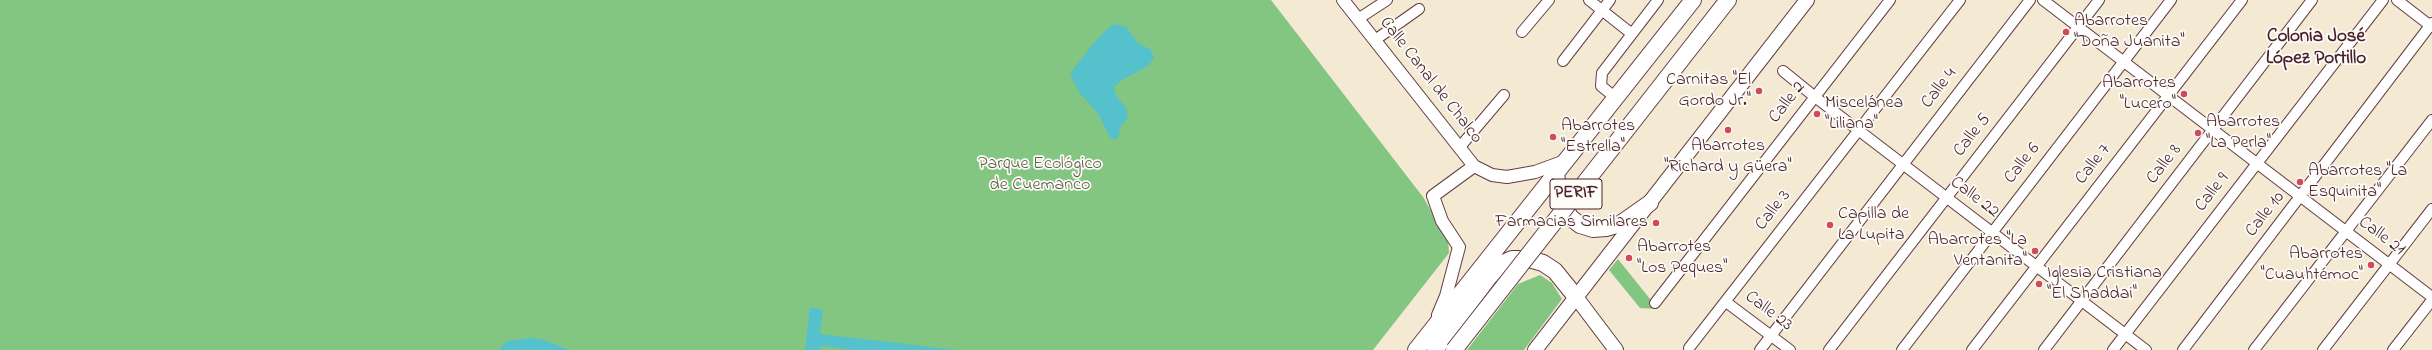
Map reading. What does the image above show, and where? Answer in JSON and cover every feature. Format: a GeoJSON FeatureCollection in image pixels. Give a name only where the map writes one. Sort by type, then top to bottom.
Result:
{"type":"FeatureCollection","features":[{"type":"Feature","properties":{"kind":"highway","name":"PERIF"},"geometry":{"type":"LineString","coordinates":[[1416,350],[1434,325],[1693,0]]}},
{"type":"Feature","properties":{"kind":"highway","name":"PERIF"},"geometry":{"type":"LineString","coordinates":[[1454,350],[1728,0]]}},
{"type":"Feature","properties":{"kind":"highway"},"geometry":{"type":"LineString","coordinates":[[1561,167],[1559,196],[1570,217],[1580,225],[1592,229],[1606,228],[1620,224],[1650,203]]}},
{"type":"Feature","properties":{"kind":"highway"},"geometry":{"type":"LineString","coordinates":[[1435,350],[1489,277],[1501,264],[1512,259],[1529,259],[1543,263],[1555,271],[1576,297]]}},
{"type":"Feature","properties":{"kind":"main road"},"geometry":{"type":"LineString","coordinates":[[1535,350],[1807,0]]}},
{"type":"Feature","properties":{"kind":"main road"},"geometry":{"type":"LineString","coordinates":[[1576,297],[1616,350]]}},
{"type":"Feature","properties":{"kind":"street","name":"Calle Canal de Chalco"},"geometry":{"type":"LineString","coordinates":[[1343,0],[1459,148],[1470,168],[1492,175],[1508,177],[1561,167]]}},
{"type":"Feature","properties":{"kind":"street"},"geometry":{"type":"LineString","coordinates":[[1358,19],[1387,0]]}},
{"type":"Feature","properties":{"kind":"street"},"geometry":{"type":"LineString","coordinates":[[1522,32],[1549,0]]}},
{"type":"Feature","properties":{"kind":"street"},"geometry":{"type":"LineString","coordinates":[[1589,0],[1632,34]]}},
{"type":"Feature","properties":{"kind":"street"},"geometry":{"type":"LineString","coordinates":[[1563,61],[1610,0]]}},
{"type":"Feature","properties":{"kind":"street"},"geometry":{"type":"LineString","coordinates":[[1616,98],[1601,86],[1600,80],[1602,73],[1658,0]]}},
{"type":"Feature","properties":{"kind":"street","name":"Calle 2"},"geometry":{"type":"LineString","coordinates":[[1655,303],[1890,0]]}},
{"type":"Feature","properties":{"kind":"street","name":"Calle 3"},"geometry":{"type":"LineString","coordinates":[[1689,348],[1960,0]]}},
{"type":"Feature","properties":{"kind":"street","name":"Calle 4"},"geometry":{"type":"LineString","coordinates":[[1760,350],[2030,0]]}},
{"type":"Feature","properties":{"kind":"street","name":"Calle 21"},"geometry":{"type":"LineString","coordinates":[[2043,0],[2346,231],[2432,299]]}},
{"type":"Feature","properties":{"kind":"street","name":"Calle 5"},"geometry":{"type":"LineString","coordinates":[[1829,350],[2099,0]]}},
{"type":"Feature","properties":{"kind":"street","name":"Calle 6"},"geometry":{"type":"LineString","coordinates":[[1902,350],[2171,0]]}},
{"type":"Feature","properties":{"kind":"street","name":"Calle 7"},"geometry":{"type":"LineString","coordinates":[[1972,350],[2242,0]]}},
{"type":"Feature","properties":{"kind":"street","name":"Calle 8"},"geometry":{"type":"LineString","coordinates":[[2044,350],[2214,130],[2312,0]]}},
{"type":"Feature","properties":{"kind":"street","name":"Calle 9"},"geometry":{"type":"LineString","coordinates":[[2113,350],[2383,0]]}},
{"type":"Feature","properties":{"kind":"street"},"geometry":{"type":"LineString","coordinates":[[2397,0],[2431,25]]}},
{"type":"Feature","properties":{"kind":"street"},"geometry":{"type":"LineString","coordinates":[[1375,40],[1419,9]]}},
{"type":"Feature","properties":{"kind":"street","name":"Calle 10"},"geometry":{"type":"LineString","coordinates":[[2183,350],[2431,25]]}},
{"type":"Feature","properties":{"kind":"street","name":"Calle 22"},"geometry":{"type":"LineString","coordinates":[[1783,70],[1815,97],[2146,350]]}},
{"type":"Feature","properties":{"kind":"street"},"geometry":{"type":"LineString","coordinates":[[1459,148],[1504,95]]}},
{"type":"Feature","properties":{"kind":"street"},"geometry":{"type":"LineString","coordinates":[[2254,350],[2432,120]]}},
{"type":"Feature","properties":{"kind":"street","name":"Calle Canal de Chalco"},"geometry":{"type":"LineString","coordinates":[[1434,325],[1446,296],[1459,247],[1442,221],[1434,196],[1470,168]]}},
{"type":"Feature","properties":{"kind":"street"},"geometry":{"type":"LineString","coordinates":[[2323,350],[2432,209]]}},
{"type":"Feature","properties":{"kind":"street"},"geometry":{"type":"LineString","coordinates":[[2393,350],[2432,299]]}},
{"type":"Feature","properties":{"kind":"street","name":"Calle 23"},"geometry":{"type":"LineString","coordinates":[[1726,302],[1790,350]]}},
{"type":"Feature","properties":{"kind":"green space","name":"Parque Ecológico de Cuemanco"},"geometry":{"type":"Polygon","coordinates":[[[0,0],[1271,0],[1423,197],[1448,240],[1449,253],[1373,350],[0,350],[0,0]]]}},
{"type":"Feature","properties":{"kind":"green space"},"geometry":{"type":"Polygon","coordinates":[[[1618,259],[1658,309],[1640,308],[1609,270],[1618,259]]]}},
{"type":"Feature","properties":{"kind":"green space"},"geometry":{"type":"Polygon","coordinates":[[[1540,275],[1552,283],[1562,299],[1524,350],[1467,350],[1518,284],[1540,275]]]}},
{"type":"Feature","properties":{"kind":"water"},"geometry":{"type":"Polygon","coordinates":[[[1116,24],[1126,27],[1139,44],[1150,49],[1154,58],[1148,66],[1122,80],[1114,87],[1116,96],[1126,108],[1128,117],[1120,128],[1118,138],[1114,140],[1109,136],[1099,115],[1078,91],[1070,74],[1093,44],[1108,28],[1116,24]]]}},
{"type":"Feature","properties":{"kind":"water"},"geometry":{"type":"Polygon","coordinates":[[[810,307],[823,310],[820,334],[956,350],[854,350],[821,346],[820,350],[805,350],[810,307]]]}},
{"type":"Feature","properties":{"kind":"water"},"geometry":{"type":"Polygon","coordinates":[[[531,338],[544,340],[569,350],[499,350],[507,341],[531,338]]]}},
{"type":"Feature","properties":{"kind":"place","name":"Abarrotes \"Doña Juanita\""},"geometry":{"type":"Point","coordinates":[2066,32]}},
{"type":"Feature","properties":{"kind":"place","name":"Carnitas \"El Gordo Jr.\""},"geometry":{"type":"Point","coordinates":[1759,91]}},
{"type":"Feature","properties":{"kind":"place","name":"Abarrotes \"Lucero\""},"geometry":{"type":"Point","coordinates":[2184,94]}},
{"type":"Feature","properties":{"kind":"place","name":"Miscelánea \"Liliana\""},"geometry":{"type":"Point","coordinates":[1817,114]}},
{"type":"Feature","properties":{"kind":"place","name":"Abarrotes \"Richard y Güera\""},"geometry":{"type":"Point","coordinates":[1728,130]}},
{"type":"Feature","properties":{"kind":"place","name":"Abarrotes \"La Perla\""},"geometry":{"type":"Point","coordinates":[2198,133]}},
{"type":"Feature","properties":{"kind":"place","name":"Abarrotes \"Estrella\""},"geometry":{"type":"Point","coordinates":[1553,137]}},
{"type":"Feature","properties":{"kind":"place","name":"Abarrotes \"La Esquinita\""},"geometry":{"type":"Point","coordinates":[2300,182]}},
{"type":"Feature","properties":{"kind":"place","name":"Farmacias Similares"},"geometry":{"type":"Point","coordinates":[1656,223]}},
{"type":"Feature","properties":{"kind":"place","name":"Capilla de La Lupita"},"geometry":{"type":"Point","coordinates":[1830,225]}},
{"type":"Feature","properties":{"kind":"place","name":"Abarrotes \"La Ventanita\""},"geometry":{"type":"Point","coordinates":[2035,251]}},
{"type":"Feature","properties":{"kind":"place","name":"Abarrotes \"Los Peques\""},"geometry":{"type":"Point","coordinates":[1629,258]}},
{"type":"Feature","properties":{"kind":"place","name":"Abarrotes \"Cuauhtémoc\""},"geometry":{"type":"Point","coordinates":[2371,265]}},
{"type":"Feature","properties":{"kind":"place","name":"Iglesia Cristiana \"El Shaddai\""},"geometry":{"type":"Point","coordinates":[2039,284]}},
{"type":"Feature","properties":{"kind":"district","name":"Colonia José López Portillo"},"geometry":{"type":"Point","coordinates":[2316,49]}}]}
